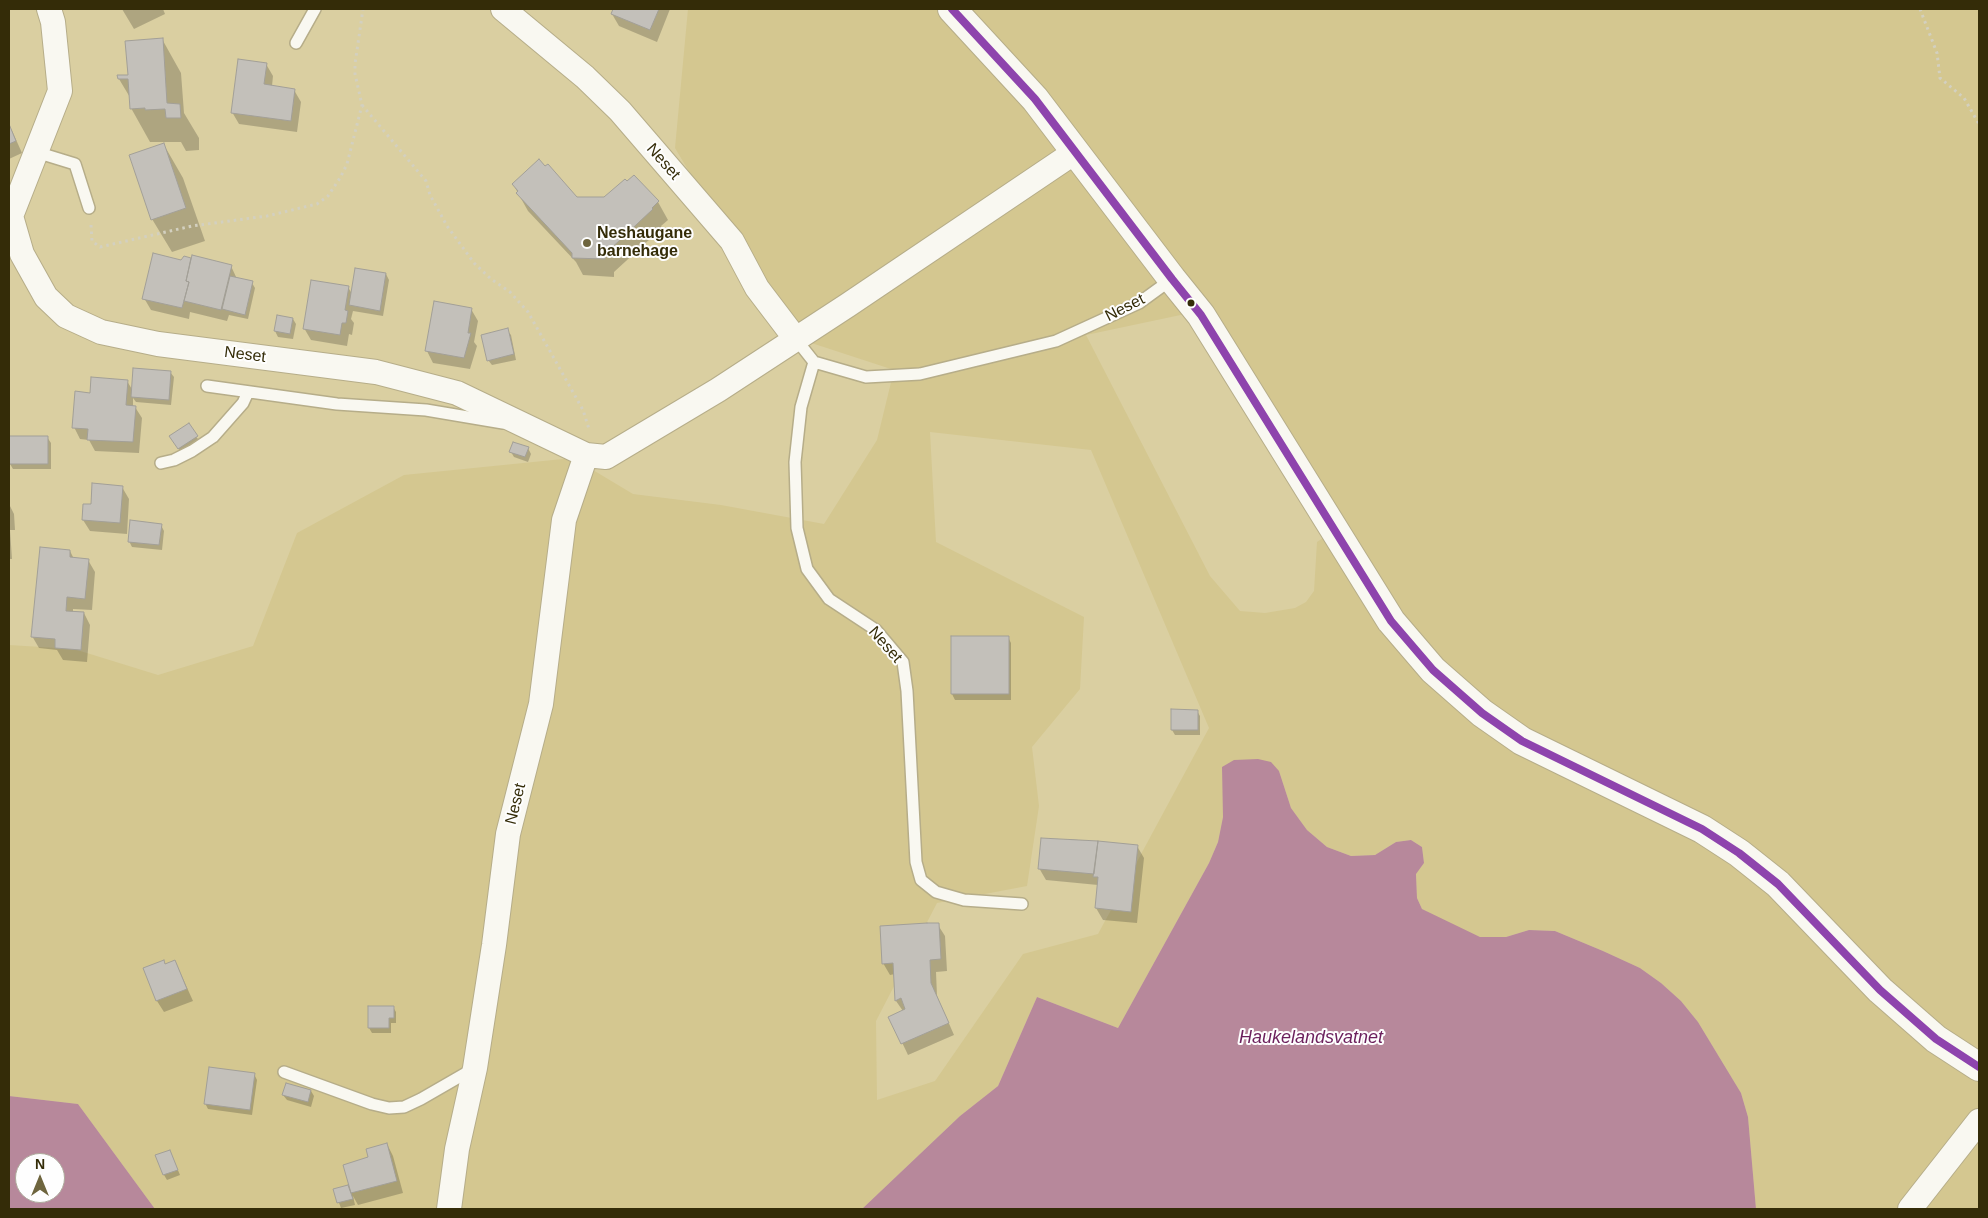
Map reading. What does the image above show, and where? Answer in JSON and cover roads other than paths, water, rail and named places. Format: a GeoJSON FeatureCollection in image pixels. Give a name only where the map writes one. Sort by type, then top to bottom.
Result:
{"type":"FeatureCollection","features":[{"type":"Feature","properties":{"kind":"main road"},"geometry":{"type":"LineString","coordinates":[[952,9],[1035,99],[1201,315],[1391,621],[1433,670],[1482,714],[1522,741],[1702,829],[1739,853],[1778,884],[1880,990],[1936,1039],[1979,1067]]}},
{"type":"Feature","properties":{"kind":"street","name":"Neset"},"geometry":{"type":"LineString","coordinates":[[49,9],[53,22],[60,91],[10,215],[22,254],[46,297],[66,316],[101,332],[158,344],[376,372],[458,393],[591,456],[564,520],[541,704],[508,834],[475,1068],[457,1149],[449,1209]]}},
{"type":"Feature","properties":{"kind":"street","name":"Neset"},"geometry":{"type":"LineString","coordinates":[[503,9],[585,77],[620,111],[732,241],[757,288],[795,338]]}},
{"type":"Feature","properties":{"kind":"street"},"geometry":{"type":"LineString","coordinates":[[591,456],[606,457],[735,379],[1075,152]]}},
{"type":"Feature","properties":{"kind":"street"},"geometry":{"type":"LineString","coordinates":[[1910,1209],[1979,1121]]}},
{"type":"Feature","properties":{"kind":"lane"},"geometry":{"type":"LineString","coordinates":[[296,43],[314,9]]}},
{"type":"Feature","properties":{"kind":"lane"},"geometry":{"type":"LineString","coordinates":[[36,152],[75,164],[89,208]]}},
{"type":"Feature","properties":{"kind":"lane","name":"Neset"},"geometry":{"type":"LineString","coordinates":[[795,338],[814,362],[866,377],[920,374],[1056,341],[1139,303],[1172,279]]}},
{"type":"Feature","properties":{"kind":"lane","name":"Neset"},"geometry":{"type":"LineString","coordinates":[[814,362],[801,407],[795,462],[797,528],[807,570],[829,599],[876,630],[903,662],[907,691],[916,862],[921,880],[936,892],[964,900],[1022,904]]}},
{"type":"Feature","properties":{"kind":"lane","name":"Neset"},"geometry":{"type":"LineString","coordinates":[[207,386],[337,404],[426,410],[534,428]]}},
{"type":"Feature","properties":{"kind":"lane"},"geometry":{"type":"LineString","coordinates":[[161,464],[192,451],[213,437],[243,403],[248,392]]}},
{"type":"Feature","properties":{"kind":"lane"},"geometry":{"type":"LineString","coordinates":[[284,1072],[372,1104],[389,1108],[404,1107],[475,1068]]}},
{"type":"Feature","properties":{"kind":"water","name":"Haukelandsvatnet"},"geometry":{"type":"Polygon","coordinates":[[[1258,759],[1271,762],[1279,771],[1291,808],[1307,830],[1327,847],[1351,856],[1375,855],[1396,842],[1411,840],[1422,847],[1424,863],[1416,874],[1417,898],[1422,909],[1480,937],[1506,937],[1529,930],[1555,931],[1640,968],[1681,1001],[1698,1022],[1741,1093],[1748,1117],[1756,1209],[862,1209],[960,1116],[998,1086],[1037,997],[1118,1028],[1209,863],[1218,842],[1223,817],[1222,767],[1234,760],[1258,759]]]}},
{"type":"Feature","properties":{"kind":"water"},"geometry":{"type":"Polygon","coordinates":[[[9,1096],[78,1104],[155,1209],[9,1209],[9,1096]]]}},
{"type":"Feature","properties":{"kind":"place","name":"Neshaugane barnehage"},"geometry":{"type":"Point","coordinates":[587,243]}}]}
